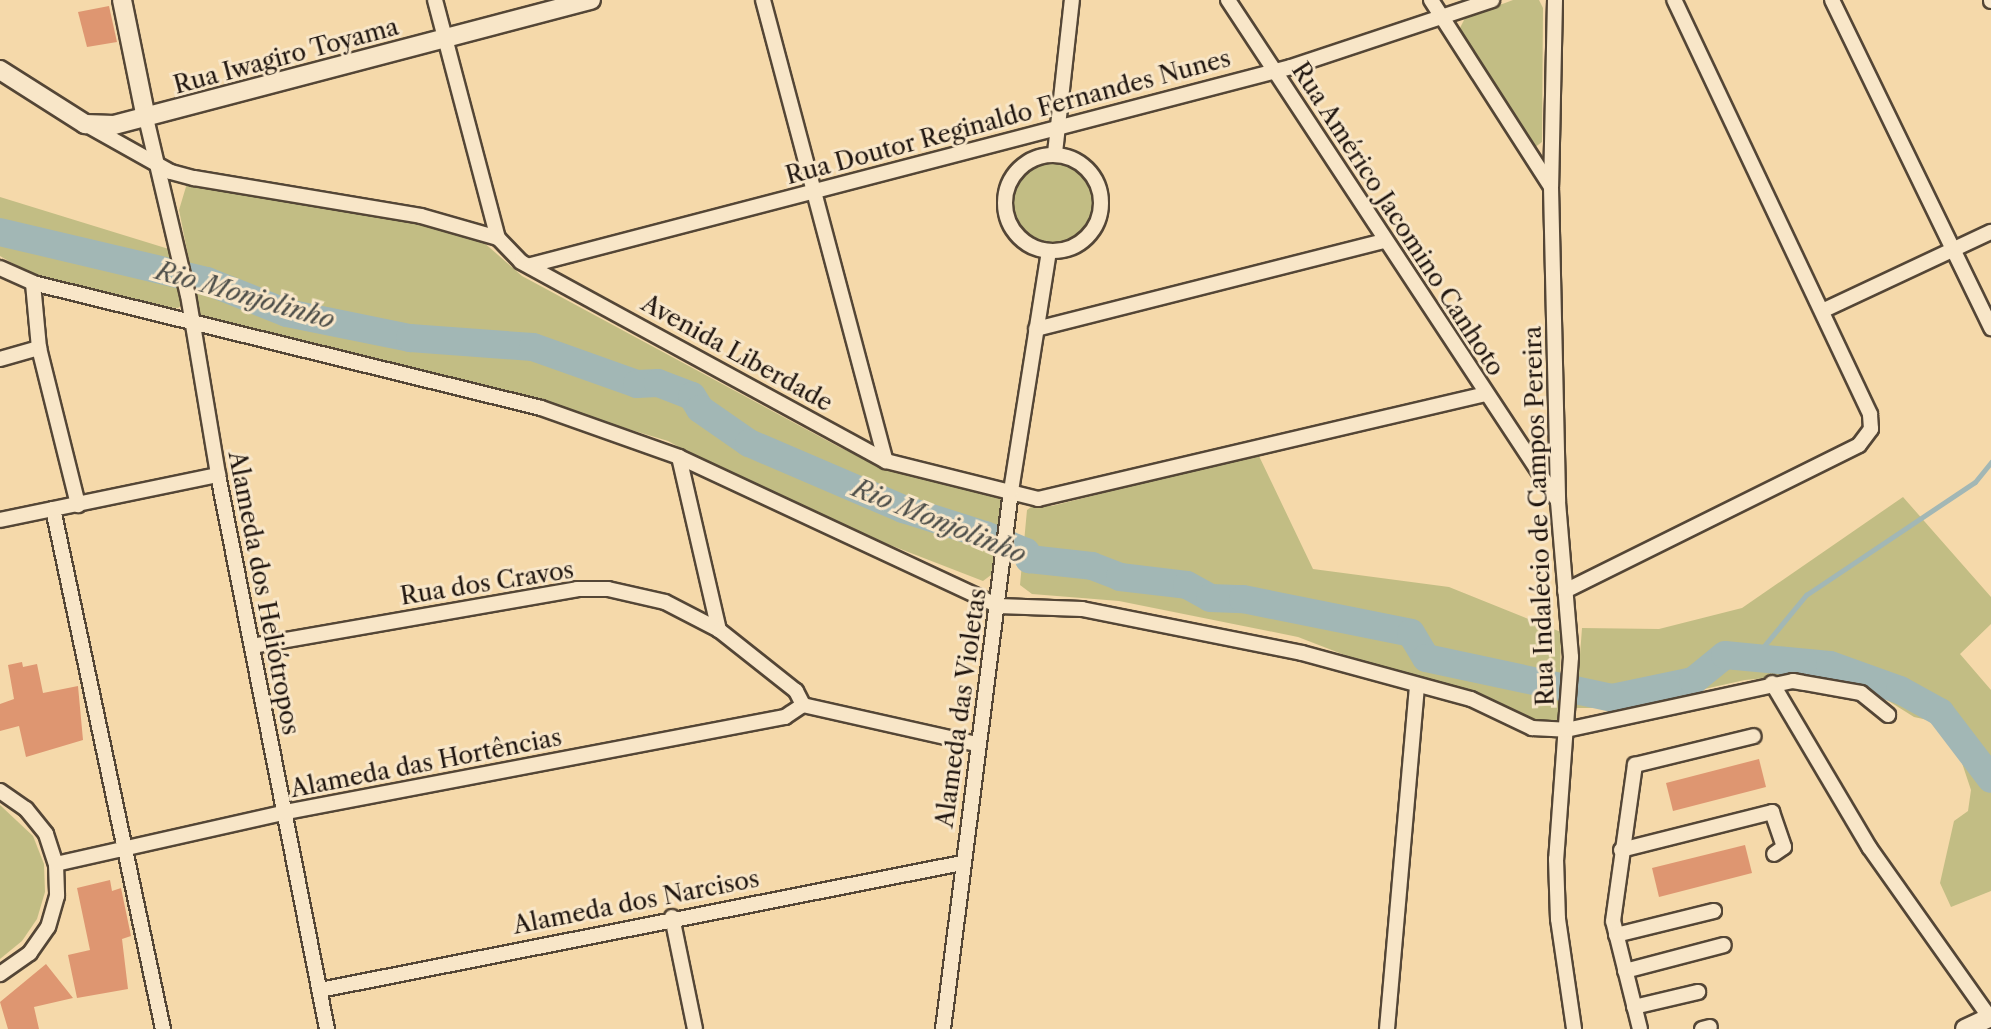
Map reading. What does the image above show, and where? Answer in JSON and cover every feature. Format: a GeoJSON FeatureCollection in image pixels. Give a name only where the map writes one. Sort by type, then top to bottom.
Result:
{"type":"FeatureCollection","features":[{"type":"Feature","properties":{"kind":"street"},"geometry":{"type":"LineString","coordinates":[[122,0],[146,118]]}},
{"type":"Feature","properties":{"kind":"street"},"geometry":{"type":"LineString","coordinates":[[435,0],[498,238]]}},
{"type":"Feature","properties":{"kind":"street","name":"Rua Iwagiro Toyama"},"geometry":{"type":"LineString","coordinates":[[85,124],[146,118],[591,0]]}},
{"type":"Feature","properties":{"kind":"street"},"geometry":{"type":"LineString","coordinates":[[763,0],[886,461]]}},
{"type":"Feature","properties":{"kind":"street"},"geometry":{"type":"LineString","coordinates":[[1055,153],[1072,0]]}},
{"type":"Feature","properties":{"kind":"street","name":"Rua Américo Jacomino Canhoto"},"geometry":{"type":"LineString","coordinates":[[1228,0],[1558,502]]}},
{"type":"Feature","properties":{"kind":"street"},"geometry":{"type":"LineString","coordinates":[[1431,0],[1551,187]]}},
{"type":"Feature","properties":{"kind":"street","name":"Rua Doutor Reginaldo Fernandes Nunes"},"geometry":{"type":"LineString","coordinates":[[531,265],[1274,71],[1492,0]]}},
{"type":"Feature","properties":{"kind":"street","name":"Rua Indalécio de Campos Pereira"},"geometry":{"type":"LineString","coordinates":[[1555,0],[1551,187],[1558,502],[1571,657],[1569,707],[1558,796],[1557,904],[1574,1029]]}},
{"type":"Feature","properties":{"kind":"street"},"geometry":{"type":"LineString","coordinates":[[1565,591],[1859,445],[1871,429],[1870,414],[1674,0]]}},
{"type":"Feature","properties":{"kind":"street"},"geometry":{"type":"LineString","coordinates":[[1832,0],[1991,328]]}},
{"type":"Feature","properties":{"kind":"street","name":"Avenida Liberdade"},"geometry":{"type":"LineString","coordinates":[[0,70],[85,124],[160,165],[194,178],[421,216],[498,238],[521,262],[886,461],[1038,499],[1486,394]]}},
{"type":"Feature","properties":{"kind":"street","name":"Alameda dos Heliótropos"},"geometry":{"type":"LineString","coordinates":[[146,118],[160,165],[188,295],[218,475],[327,1029]]}},
{"type":"Feature","properties":{"kind":"street"},"geometry":{"type":"LineString","coordinates":[[1055,153],[1089,170],[1099,186],[1101,205],[1085,240],[1049,252],[1016,235],[1004,200],[1020,166],[1055,153]]}},
{"type":"Feature","properties":{"kind":"street"},"geometry":{"type":"LineString","coordinates":[[1822,311],[1991,232]]}},
{"type":"Feature","properties":{"kind":"street"},"geometry":{"type":"LineString","coordinates":[[1036,329],[1385,241]]}},
{"type":"Feature","properties":{"kind":"street","name":"Alameda das Violetas"},"geometry":{"type":"LineString","coordinates":[[943,1029],[976,744],[1011,514],[1011,491],[1049,252]]}},
{"type":"Feature","properties":{"kind":"street"},"geometry":{"type":"LineString","coordinates":[[0,268],[33,283],[541,408],[679,457],[998,606],[1082,609],[1187,627],[1302,653],[1417,688],[1471,699],[1532,728],[1566,730],[1772,683],[1839,686],[1861,693],[1888,715]]}},
{"type":"Feature","properties":{"kind":"street"},"geometry":{"type":"LineString","coordinates":[[33,283],[39,348],[78,505]]}},
{"type":"Feature","properties":{"kind":"street"},"geometry":{"type":"LineString","coordinates":[[0,359],[39,348]]}},
{"type":"Feature","properties":{"kind":"street"},"geometry":{"type":"LineString","coordinates":[[679,457],[719,630]]}},
{"type":"Feature","properties":{"kind":"street"},"geometry":{"type":"LineString","coordinates":[[0,520],[218,475]]}},
{"type":"Feature","properties":{"kind":"street"},"geometry":{"type":"LineString","coordinates":[[53,509],[163,1029]]}},
{"type":"Feature","properties":{"kind":"street","name":"Rua dos Cravos"},"geometry":{"type":"LineString","coordinates":[[252,646],[577,589],[608,589],[665,602],[719,630],[796,691],[803,705]]}},
{"type":"Feature","properties":{"kind":"street"},"geometry":{"type":"LineString","coordinates":[[1772,683],[1869,847],[1991,1018],[1965,1029]]}},
{"type":"Feature","properties":{"kind":"street"},"geometry":{"type":"LineString","coordinates":[[1387,1029],[1417,688]]}},
{"type":"Feature","properties":{"kind":"street"},"geometry":{"type":"LineString","coordinates":[[803,705],[976,744]]}},
{"type":"Feature","properties":{"kind":"street","name":"Alameda das Hortências"},"geometry":{"type":"LineString","coordinates":[[56,864],[286,812],[785,717],[803,705]]}},
{"type":"Feature","properties":{"kind":"street"},"geometry":{"type":"LineString","coordinates":[[1640,1029],[1616,935],[1621,850],[1635,765],[1754,736]]}},
{"type":"Feature","properties":{"kind":"street"},"geometry":{"type":"LineString","coordinates":[[0,791],[39,826],[56,864],[57,896],[48,927],[30,953],[0,974]]}},
{"type":"Feature","properties":{"kind":"street"},"geometry":{"type":"LineString","coordinates":[[1621,850],[1772,812],[1784,847],[1774,854]]}},
{"type":"Feature","properties":{"kind":"street","name":"Alameda dos Narcisos"},"geometry":{"type":"LineString","coordinates":[[320,990],[672,917],[962,863]]}},
{"type":"Feature","properties":{"kind":"street"},"geometry":{"type":"LineString","coordinates":[[1616,935],[1714,911]]}},
{"type":"Feature","properties":{"kind":"street"},"geometry":{"type":"LineString","coordinates":[[672,917],[695,1029]]}},
{"type":"Feature","properties":{"kind":"street"},"geometry":{"type":"LineString","coordinates":[[1625,971],[1724,945]]}},
{"type":"Feature","properties":{"kind":"street"},"geometry":{"type":"LineString","coordinates":[[1634,1007],[1698,992]]}},
{"type":"Feature","properties":{"kind":"shaded area"},"geometry":{"type":"Polygon","coordinates":[[[1513,0],[1539,0],[1543,8],[1542,142],[1534,148],[1527,146],[1460,28],[1465,18],[1513,0]]]}},
{"type":"Feature","properties":{"kind":"shaded area"},"geometry":{"type":"Polygon","coordinates":[[[1052,161],[1068,164],[1081,173],[1090,186],[1093,202],[1090,218],[1081,231],[1068,240],[1052,243],[1036,240],[1023,231],[1014,218],[1011,202],[1014,186],[1023,173],[1036,164],[1052,161]]]}},
{"type":"Feature","properties":{"kind":"shaded area"},"geometry":{"type":"Polygon","coordinates":[[[188,180],[473,233],[522,276],[839,447],[884,467],[1003,498],[991,575],[983,581],[854,531],[746,484],[668,441],[545,404],[200,315],[179,210],[188,180]]]}},
{"type":"Feature","properties":{"kind":"shaded area"},"geometry":{"type":"Polygon","coordinates":[[[0,197],[172,250],[185,302],[178,308],[162,307],[31,274],[0,256],[0,197]]]}},
{"type":"Feature","properties":{"kind":"shaded area"},"geometry":{"type":"Polygon","coordinates":[[[1258,454],[1313,569],[1449,587],[1561,632],[1559,721],[1533,722],[1470,689],[1407,679],[1298,637],[1119,601],[1032,594],[1020,585],[1027,510],[1034,505],[1052,506],[1258,454]]]}},
{"type":"Feature","properties":{"kind":"shaded area"},"geometry":{"type":"Polygon","coordinates":[[[1903,497],[1991,597],[1991,624],[1960,654],[1991,690],[1991,891],[1951,907],[1940,883],[1954,821],[1968,811],[1971,790],[1960,757],[1937,722],[1914,717],[1860,683],[1822,673],[1745,680],[1619,708],[1576,708],[1582,628],[1659,629],[1742,608],[1903,497]]]}},
{"type":"Feature","properties":{"kind":"shaded area"},"geometry":{"type":"Polygon","coordinates":[[[0,805],[33,836],[44,864],[45,892],[37,919],[22,941],[0,959],[0,805]]]}},
{"type":"Feature","properties":{"kind":"building"},"geometry":{"type":"Polygon","coordinates":[[[109,6],[117,42],[87,47],[78,12],[109,6]]]}},
{"type":"Feature","properties":{"kind":"building"},"geometry":{"type":"Polygon","coordinates":[[[22,662],[23,667],[37,664],[43,693],[78,686],[83,740],[26,757],[19,726],[0,731],[0,704],[14,699],[8,665],[22,662]]]}},
{"type":"Feature","properties":{"kind":"building"},"geometry":{"type":"Polygon","coordinates":[[[1759,759],[1766,787],[1673,811],[1666,783],[1759,759]]]}},
{"type":"Feature","properties":{"kind":"building"},"geometry":{"type":"Polygon","coordinates":[[[1745,845],[1752,873],[1659,897],[1652,868],[1745,845]]]}},
{"type":"Feature","properties":{"kind":"building"},"geometry":{"type":"Polygon","coordinates":[[[110,880],[112,891],[121,888],[131,936],[122,939],[128,989],[77,998],[68,955],[90,950],[77,888],[110,880]]]}},
{"type":"Feature","properties":{"kind":"building"},"geometry":{"type":"Polygon","coordinates":[[[46,964],[73,998],[34,1007],[39,1029],[8,1029],[0,1002],[46,964]]]}},
{"type":"Feature","properties":{"kind":"waterway","name":"Rio Monjolinho"},"geometry":{"type":"LineString","coordinates":[[0,232],[207,281],[287,313],[410,338],[533,347],[637,384],[658,383],[692,396],[700,409],[749,443],[903,509],[985,535],[1026,552],[1029,559],[1092,566],[1120,577],[1187,585],[1210,598],[1243,599],[1411,633],[1426,658],[1612,698],[1693,681],[1725,655],[1830,665],[1900,690],[1940,712],[1991,779]]}},
{"type":"Feature","properties":{"kind":"waterway"},"geometry":{"type":"LineString","coordinates":[[1754,658],[1806,595],[1975,482],[1991,462]]}}]}
